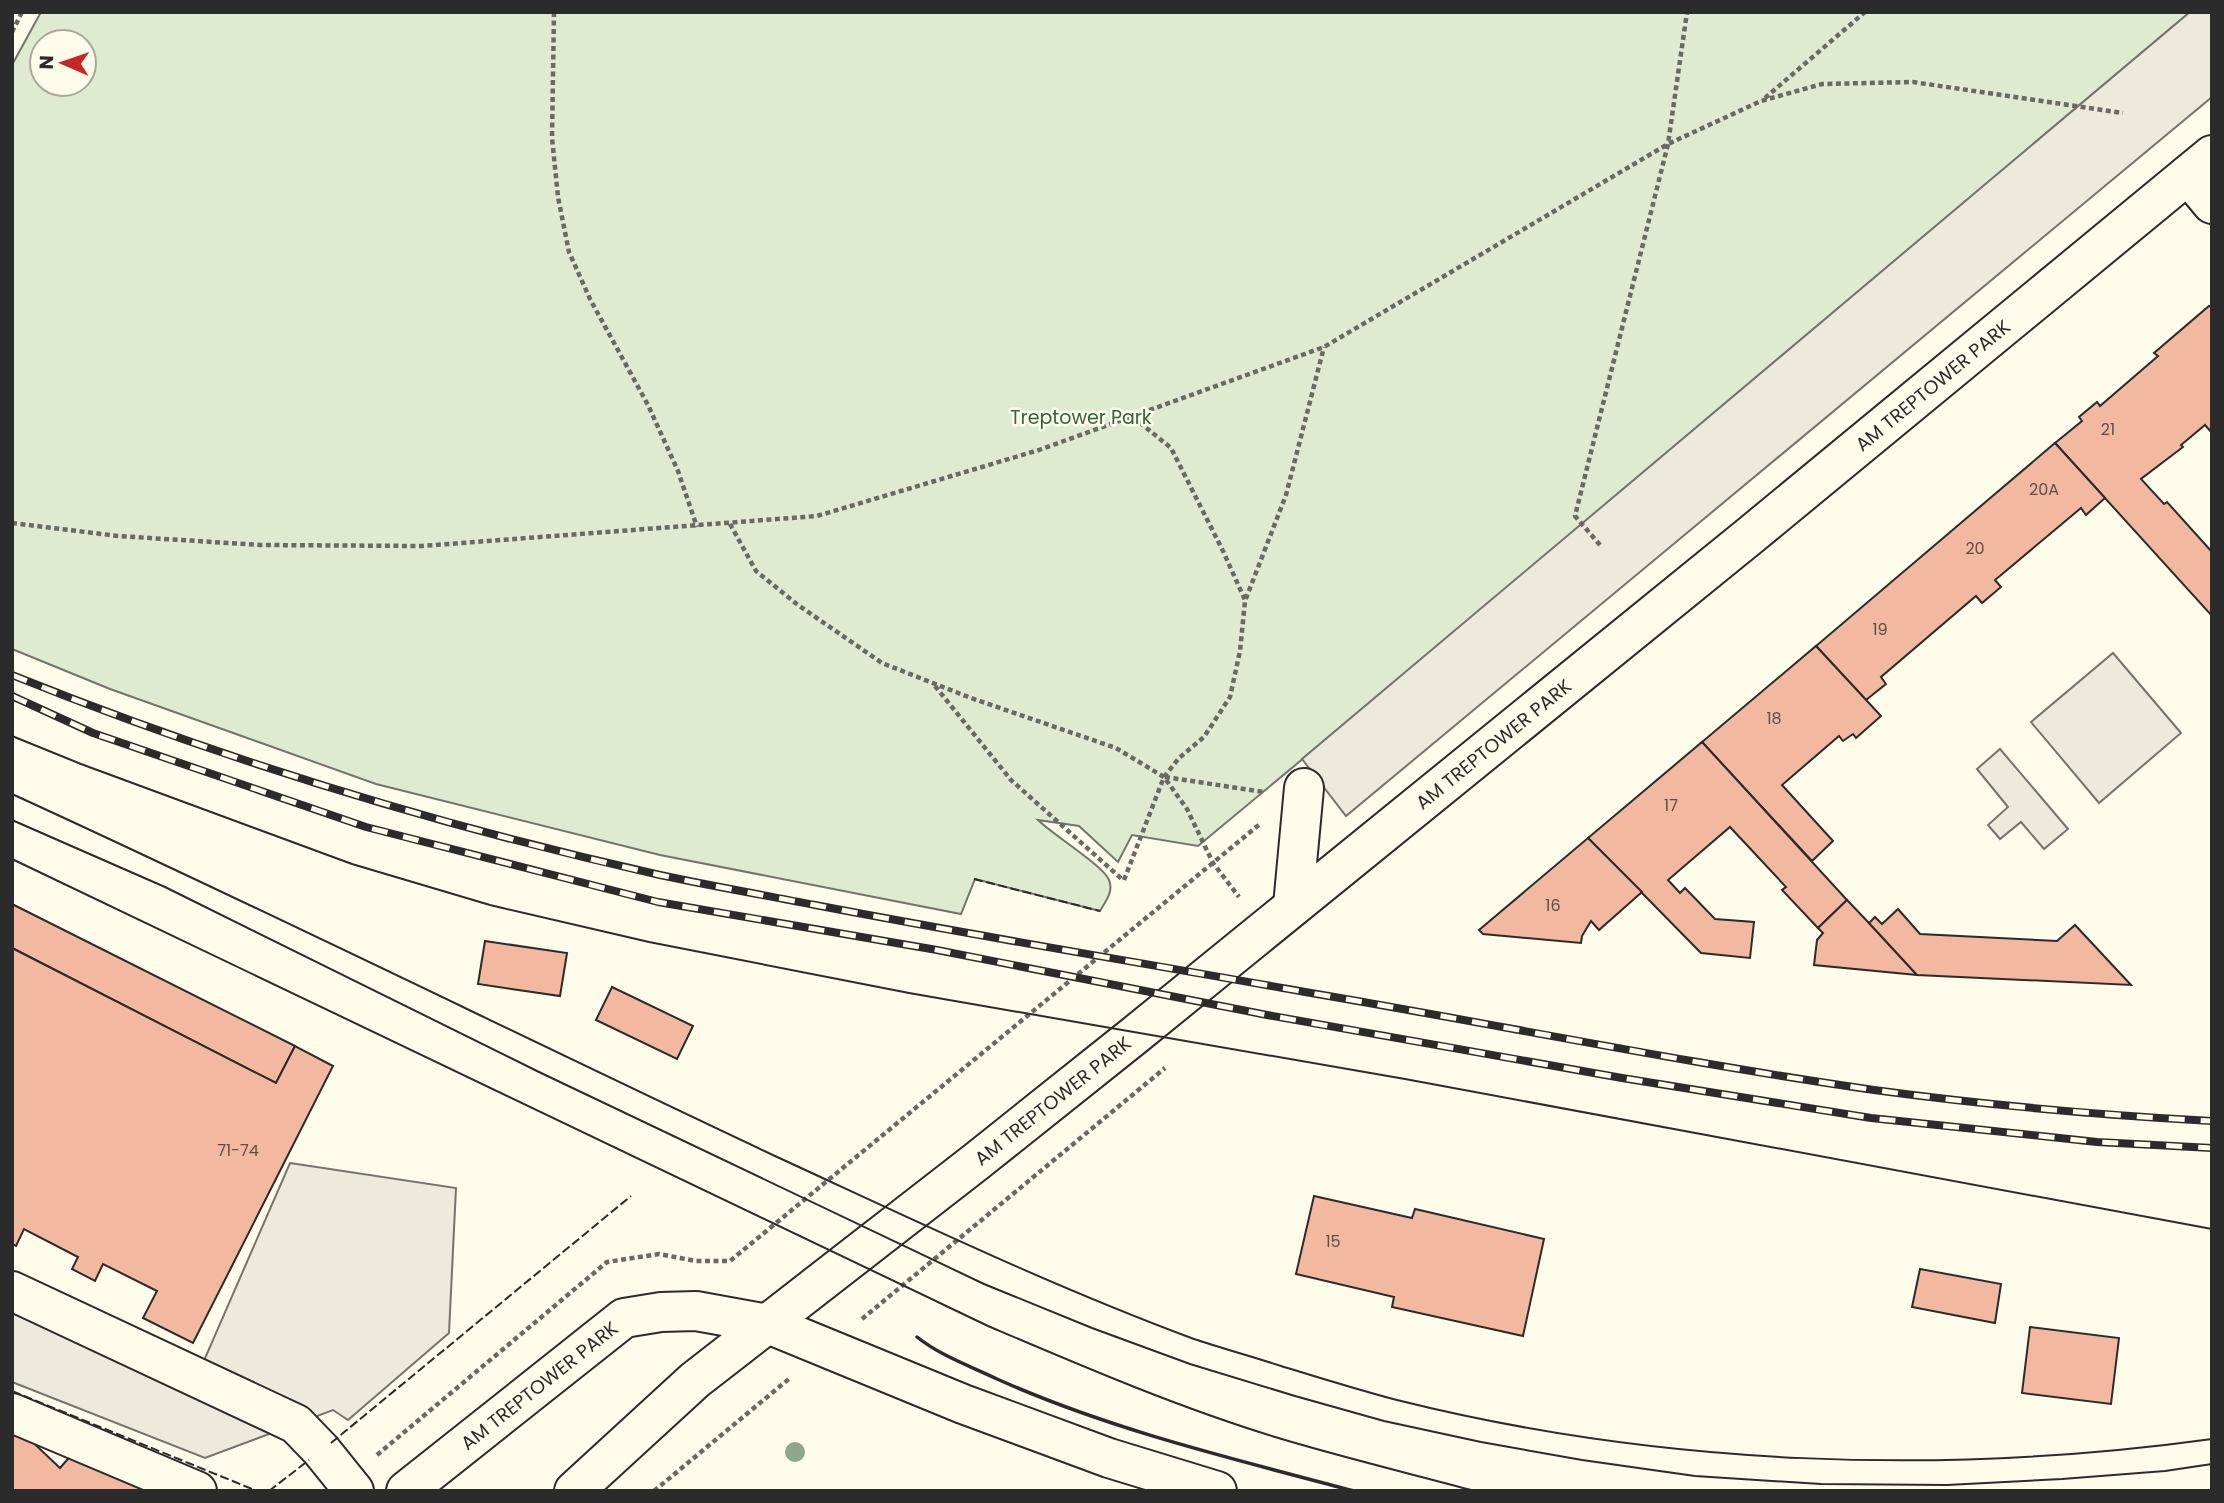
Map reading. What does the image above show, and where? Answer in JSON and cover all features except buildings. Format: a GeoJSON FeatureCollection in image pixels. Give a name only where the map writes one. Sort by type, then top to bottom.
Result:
{"type":"FeatureCollection","features":[{"type":"Feature","properties":{"kind":"main road","name":"AM TREPTOWER PARK"},"geometry":{"type":"LineString","coordinates":[[574,1491],[695,1380],[998,1144],[1752,534],[2204,178]]}},
{"type":"Feature","properties":{"kind":"main road"},"geometry":{"type":"LineString","coordinates":[[1293,906],[1299,792]]}},
{"type":"Feature","properties":{"kind":"main road"},"geometry":{"type":"LineString","coordinates":[[12,1291],[296,1424],[354,1491]]}},
{"type":"Feature","properties":{"kind":"main road","name":"AM TREPTOWER PARK"},"geometry":{"type":"LineString","coordinates":[[406,1491],[624,1318],[661,1312],[696,1311],[768,1324]]}},
{"type":"Feature","properties":{"kind":"main road"},"geometry":{"type":"LineString","coordinates":[[768,1324],[963,1404],[1109,1458],[1217,1491]]}},
{"type":"Feature","properties":{"kind":"main road"},"geometry":{"type":"LineString","coordinates":[[12,1413],[197,1491]]}},
{"type":"Feature","properties":{"kind":"path"},"geometry":{"type":"LineString","coordinates":[[12,32],[22,12]]}},
{"type":"Feature","properties":{"kind":"path"},"geometry":{"type":"LineString","coordinates":[[554,12],[552,138],[558,197],[569,252],[590,299],[653,416],[678,471],[697,527]]}},
{"type":"Feature","properties":{"kind":"path"},"geometry":{"type":"LineString","coordinates":[[1600,545],[1574,516],[1668,144],[1687,12]]}},
{"type":"Feature","properties":{"kind":"path"},"geometry":{"type":"LineString","coordinates":[[1761,101],[1865,12]]}},
{"type":"Feature","properties":{"kind":"path"},"geometry":{"type":"LineString","coordinates":[[12,523],[118,536],[260,545],[422,546],[817,516],[1039,450],[1324,348],[1668,144],[1761,101],[1822,84],[1913,82],[2123,113]]}},
{"type":"Feature","properties":{"kind":"path"},"geometry":{"type":"LineString","coordinates":[[933,683],[1011,780],[1124,880],[1164,777],[1179,758],[1204,737],[1230,697],[1240,651],[1245,601],[1286,495],[1324,348]]}},
{"type":"Feature","properties":{"kind":"path"},"geometry":{"type":"LineString","coordinates":[[1133,416],[1171,448],[1245,601]]}},
{"type":"Feature","properties":{"kind":"path"},"geometry":{"type":"LineString","coordinates":[[730,524],[756,571],[798,605],[882,663],[984,703],[1116,748],[1164,777],[1187,809],[1213,863]]}},
{"type":"Feature","properties":{"kind":"path"},"geometry":{"type":"LineString","coordinates":[[1164,777],[1299,792]]}},
{"type":"Feature","properties":{"kind":"path"},"geometry":{"type":"LineString","coordinates":[[730,1261],[1299,792]]}},
{"type":"Feature","properties":{"kind":"path"},"geometry":{"type":"LineString","coordinates":[[888,1297],[1175,1059]]}},
{"type":"Feature","properties":{"kind":"path"},"geometry":{"type":"LineString","coordinates":[[654,1491],[791,1378]]}},
{"type":"Feature","properties":{"kind":"green space","name":"Treptower Park"},"geometry":{"type":"Polygon","coordinates":[[[41,12],[2190,12],[1198,846],[1132,835],[1118,862],[1079,826],[1038,820],[1105,874],[1110,889],[1100,911],[975,879],[961,914],[660,855],[376,784],[110,689],[12,649],[12,65],[28,36],[28,98],[98,98],[98,28],[32,28],[41,12]]]}},
{"type":"Feature","properties":{"kind":"shaded area"},"geometry":{"type":"Polygon","coordinates":[[[2190,12],[2212,12],[2212,97],[1346,816],[1302,759],[2190,12]]]}},
{"type":"Feature","properties":{"kind":"shaded area"},"geometry":{"type":"Polygon","coordinates":[[[2113,653],[2181,733],[2099,803],[2031,722],[2113,653]]]}},
{"type":"Feature","properties":{"kind":"shaded area"},"geometry":{"type":"Polygon","coordinates":[[[2000,749],[2068,829],[2044,849],[2021,822],[2000,839],[1988,825],[2008,807],[1977,769],[2000,749]]]}},
{"type":"Feature","properties":{"kind":"shaded area"},"geometry":{"type":"Polygon","coordinates":[[[290,1163],[456,1188],[449,1333],[348,1420],[333,1410],[205,1458],[12,1382],[12,1274],[203,1363],[290,1163]]]}},
{"type":"Feature","properties":{"kind":"tram line"},"geometry":{"type":"LineString","coordinates":[[12,736],[352,864],[490,905],[649,942],[909,993],[1405,1079],[2212,1229]]}},
{"type":"Feature","properties":{"kind":"tram line"},"geometry":{"type":"LineString","coordinates":[[12,794],[983,1252],[1194,1339],[1354,1388],[1497,1422],[1598,1439],[1700,1451],[1803,1458],[2008,1458],[2111,1451],[2212,1439]]}},
{"type":"Feature","properties":{"kind":"tram line"},"geometry":{"type":"LineString","coordinates":[[12,820],[165,887],[539,1072],[984,1284],[1190,1364],[1295,1396],[1384,1421],[1481,1442],[1695,1476],[1821,1484],[1947,1485],[2165,1471],[2212,1464]]}},
{"type":"Feature","properties":{"kind":"tram line"},"geometry":{"type":"LineString","coordinates":[[12,859],[988,1326],[1202,1413],[1275,1437],[1475,1491]]}},
{"type":"Feature","properties":{"kind":"railway"},"geometry":{"type":"LineString","coordinates":[[12,675],[171,735],[332,788],[495,835],[679,879],[937,928],[1803,1079],[2000,1105],[2212,1121]]}},
{"type":"Feature","properties":{"kind":"railway"},"geometry":{"type":"LineString","coordinates":[[12,696],[93,733],[366,827],[658,902],[937,950],[1267,1015],[1622,1078],[1871,1118],[2097,1142],[2212,1148]]}},
{"type":"Feature","properties":{"kind":"fence"},"geometry":{"type":"LineString","coordinates":[[974,879],[1100,911]]}},
{"type":"Feature","properties":{"kind":"fence"},"geometry":{"type":"LineString","coordinates":[[331,1443],[631,1196]]}},
{"type":"Feature","properties":{"kind":"fence"},"geometry":{"type":"LineString","coordinates":[[12,1391],[257,1491]]}},
{"type":"Feature","properties":{"kind":"fence"},"geometry":{"type":"LineString","coordinates":[[269,1491],[309,1460]]}},
{"type":"Feature","properties":{"kind":"wall"},"geometry":{"type":"LineString","coordinates":[[917,1337],[966,1365],[1084,1414],[1218,1455],[1354,1491]]}}]}
